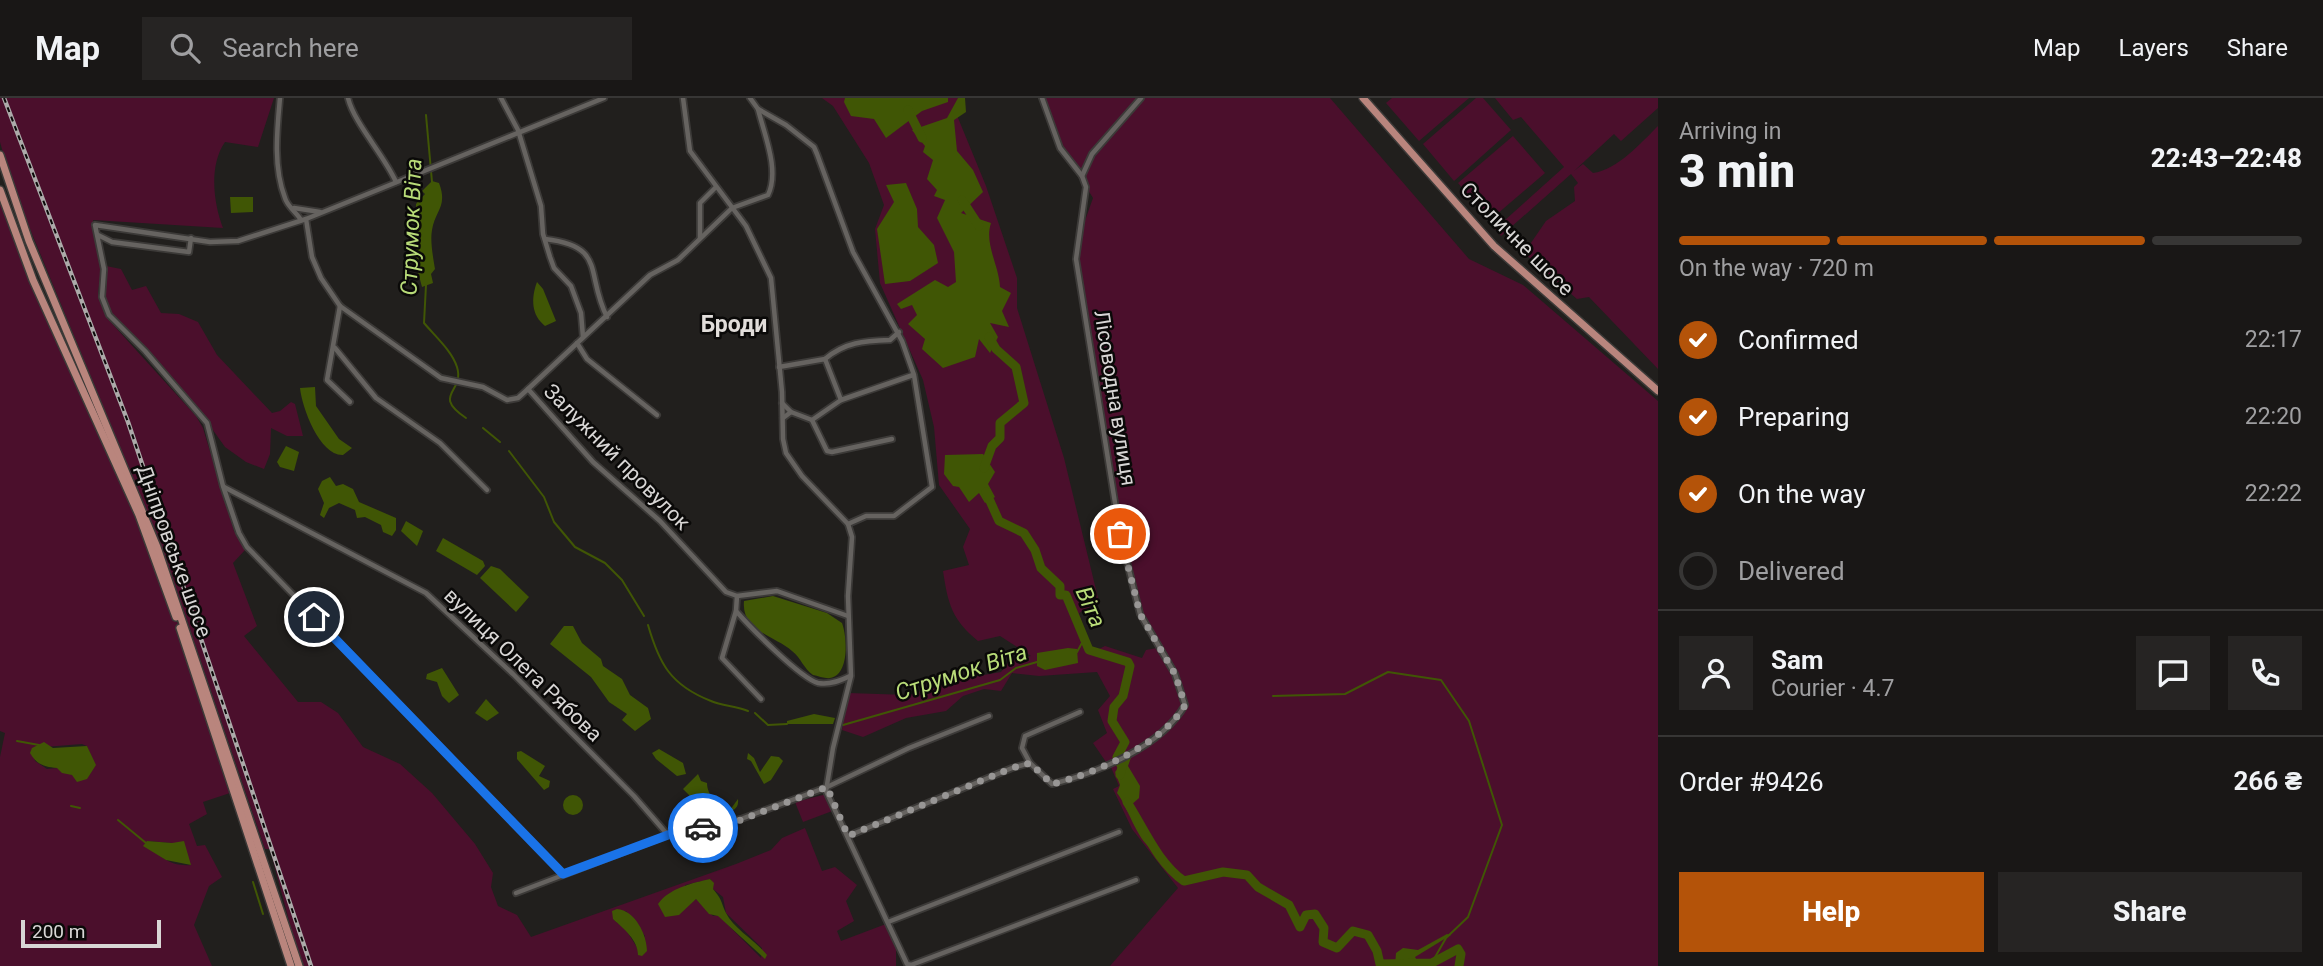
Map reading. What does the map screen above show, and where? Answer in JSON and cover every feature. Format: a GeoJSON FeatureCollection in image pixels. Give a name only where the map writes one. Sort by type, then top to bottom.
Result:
{"type":"FeatureCollection","features":[{"type":"Feature","properties":{"kind":"main road","name":"Столичне шосе"},"geometry":{"type":"LineString","coordinates":[[1363,98],[1494,246],[1658,391]]}},
{"type":"Feature","properties":{"kind":"main road","name":"Дніпровське шосе"},"geometry":{"type":"LineString","coordinates":[[0,155],[29,241],[157,547],[299,966]]}},
{"type":"Feature","properties":{"kind":"main road","name":"Дніпровське шосе"},"geometry":{"type":"LineString","coordinates":[[0,190],[33,281],[139,515],[177,621],[291,966]]}},
{"type":"Feature","properties":{"kind":"street"},"geometry":{"type":"LineString","coordinates":[[280,98],[276,140],[285,199],[304,219],[312,257],[321,278],[340,306],[441,378],[483,387],[508,400],[518,398],[528,389]]}},
{"type":"Feature","properties":{"kind":"street"},"geometry":{"type":"LineString","coordinates":[[348,98],[351,108],[396,182]]}},
{"type":"Feature","properties":{"kind":"street"},"geometry":{"type":"LineString","coordinates":[[501,98],[518,130],[541,206],[545,239],[554,268],[574,293],[581,313],[583,337]]}},
{"type":"Feature","properties":{"kind":"street"},"geometry":{"type":"LineString","coordinates":[[563,874],[247,547],[239,533],[223,486],[206,424],[145,351],[109,315],[102,297],[104,269],[94,225],[191,238],[238,241],[323,212],[578,104],[604,98]]}},
{"type":"Feature","properties":{"kind":"street"},"geometry":{"type":"LineString","coordinates":[[683,98],[690,151],[746,226],[771,278],[783,439],[792,463],[848,524],[853,555],[848,616],[850,676],[827,787],[909,965],[1136,880]]}},
{"type":"Feature","properties":{"kind":"street"},"geometry":{"type":"LineString","coordinates":[[732,208],[759,200],[768,195],[772,186],[772,170],[758,109],[750,98]]}},
{"type":"Feature","properties":{"kind":"street"},"geometry":{"type":"LineString","coordinates":[[1042,98],[1060,148],[1082,176],[1092,154],[1141,98]]}},
{"type":"Feature","properties":{"kind":"street"},"geometry":{"type":"LineString","coordinates":[[758,109],[786,125],[814,147],[853,253],[899,332],[914,375],[932,487],[894,516],[866,516],[848,524]]}},
{"type":"Feature","properties":{"kind":"street","name":"Лісоводна вулиця"},"geometry":{"type":"LineString","coordinates":[[1030,763],[1052,784],[1113,762],[1159,733],[1185,705],[1175,674],[1140,614],[1120,534],[1076,259],[1086,199],[1082,176]]}},
{"type":"Feature","properties":{"kind":"street"},"geometry":{"type":"LineString","coordinates":[[700,239],[701,203],[716,187]]}},
{"type":"Feature","properties":{"kind":"street"},"geometry":{"type":"LineString","coordinates":[[293,208],[323,212]]}},
{"type":"Feature","properties":{"kind":"street","name":"Залужний провулок"},"geometry":{"type":"LineString","coordinates":[[732,208],[678,260],[650,275],[528,389],[593,462],[660,521],[726,592],[737,596]]}},
{"type":"Feature","properties":{"kind":"street"},"geometry":{"type":"LineString","coordinates":[[97,234],[112,242],[190,252],[191,238]]}},
{"type":"Feature","properties":{"kind":"street"},"geometry":{"type":"LineString","coordinates":[[545,239],[568,242],[582,250],[590,260],[607,317]]}},
{"type":"Feature","properties":{"kind":"street"},"geometry":{"type":"LineString","coordinates":[[340,306],[335,348],[327,380],[350,402]]}},
{"type":"Feature","properties":{"kind":"street"},"geometry":{"type":"LineString","coordinates":[[779,367],[825,359],[847,345],[872,339],[890,340],[899,332]]}},
{"type":"Feature","properties":{"kind":"street"},"geometry":{"type":"LineString","coordinates":[[577,343],[587,359],[657,415]]}},
{"type":"Feature","properties":{"kind":"street"},"geometry":{"type":"LineString","coordinates":[[335,348],[376,398],[440,443],[487,490]]}},
{"type":"Feature","properties":{"kind":"street"},"geometry":{"type":"LineString","coordinates":[[825,359],[841,400]]}},
{"type":"Feature","properties":{"kind":"street"},"geometry":{"type":"LineString","coordinates":[[812,420],[841,400],[914,375]]}},
{"type":"Feature","properties":{"kind":"street"},"geometry":{"type":"LineString","coordinates":[[781,402],[791,412],[812,420],[827,450],[832,452],[892,439]]}},
{"type":"Feature","properties":{"kind":"street"},"geometry":{"type":"LineString","coordinates":[[782,418],[791,412]]}},
{"type":"Feature","properties":{"kind":"street","name":"вулиця Олега Рябова"},"geometry":{"type":"LineString","coordinates":[[223,486],[426,593],[513,674],[634,796],[668,835]]}},
{"type":"Feature","properties":{"kind":"street"},"geometry":{"type":"LineString","coordinates":[[761,699],[722,658],[736,611],[737,596],[777,591],[848,616]]}},
{"type":"Feature","properties":{"kind":"street"},"geometry":{"type":"LineString","coordinates":[[736,611],[812,680],[832,683],[850,676]]}},
{"type":"Feature","properties":{"kind":"street"},"geometry":{"type":"LineString","coordinates":[[848,836],[1030,763],[1021,745],[1025,736],[1080,712]]}},
{"type":"Feature","properties":{"kind":"street"},"geometry":{"type":"LineString","coordinates":[[516,893],[668,835],[741,820],[827,787],[909,748],[989,716]]}},
{"type":"Feature","properties":{"kind":"street"},"geometry":{"type":"LineString","coordinates":[[888,922],[1119,832]]}},
{"type":"Feature","properties":{"kind":"shaded area"},"geometry":{"type":"Polygon","coordinates":[[[0,98],[274,98],[258,147],[225,142],[220,151],[214,184],[223,228],[93,220],[101,270],[98,293],[106,317],[196,416],[203,428],[234,531],[245,550],[233,563],[257,626],[244,636],[298,702],[321,702],[338,713],[363,747],[400,764],[432,793],[475,844],[493,873],[491,887],[498,906],[517,915],[531,937],[736,864],[771,850],[782,838],[805,828],[822,871],[835,867],[857,885],[846,901],[854,921],[837,931],[841,941],[886,924],[896,945],[896,966],[301,966],[270,849],[265,849],[167,562],[12,185],[0,142],[0,98]],[[711,879],[685,885],[687,905],[696,899],[713,916],[718,915],[761,958],[762,948],[726,913],[723,897],[713,889],[711,879]],[[626,911],[613,919],[626,930],[638,949],[645,936],[626,911]]]}},
{"type":"Feature","properties":{"kind":"shaded area"},"geometry":{"type":"Polygon","coordinates":[[[822,98],[962,98],[956,113],[986,186],[1017,278],[1017,308],[1064,458],[1099,602],[1079,613],[1090,649],[1095,651],[1105,646],[1142,658],[1146,650],[1162,647],[1142,612],[1123,532],[1076,246],[1093,198],[1066,154],[1045,98],[1330,98],[1469,259],[1523,285],[1658,401],[1658,966],[1110,966],[1178,888],[1132,829],[1113,789],[1119,786],[1110,765],[1134,749],[1106,762],[1093,743],[1107,733],[1098,710],[1110,696],[1097,672],[1039,676],[1012,673],[1001,691],[984,689],[963,696],[946,711],[906,718],[863,737],[842,730],[848,693],[908,695],[961,679],[1001,672],[1010,660],[1031,656],[1000,636],[978,641],[962,626],[949,602],[943,571],[969,565],[963,547],[970,529],[939,485],[934,427],[923,380],[880,283],[875,229],[884,205],[869,163],[833,106],[822,98]]]}},
{"type":"Feature","properties":{"kind":"shaded area"},"geometry":{"type":"Polygon","coordinates":[[[845,98],[948,98],[948,102],[922,111],[886,138],[874,119],[851,116],[844,102],[845,98]]]}},
{"type":"Feature","properties":{"kind":"shaded area"},"geometry":{"type":"Polygon","coordinates":[[[958,98],[965,98],[966,112],[954,120],[957,151],[973,170],[983,192],[961,213],[991,223],[989,239],[1000,287],[1011,293],[1002,311],[1009,327],[990,323],[998,337],[990,353],[979,339],[975,357],[943,368],[922,349],[925,339],[908,324],[917,315],[912,305],[901,309],[897,304],[935,280],[948,287],[956,282],[954,252],[937,218],[945,200],[934,196],[937,190],[927,179],[933,160],[923,152],[925,146],[912,130],[947,118],[958,98]]]}},
{"type":"Feature","properties":{"kind":"shaded area"},"geometry":{"type":"Polygon","coordinates":[[[1392,98],[1469,98],[1419,141],[1386,103],[1392,98]]]}},
{"type":"Feature","properties":{"kind":"shaded area"},"geometry":{"type":"Polygon","coordinates":[[[1476,98],[1483,98],[1511,130],[1454,181],[1423,144],[1476,98]]]}},
{"type":"Feature","properties":{"kind":"shaded area"},"geometry":{"type":"Polygon","coordinates":[[[1495,98],[1658,98],[1658,108],[1621,141],[1614,134],[1574,171],[1583,164],[1593,173],[1611,167],[1628,155],[1658,126],[1658,369],[1589,297],[1577,299],[1524,253],[1546,221],[1575,201],[1574,187],[1578,183],[1571,174],[1501,236],[1495,229],[1564,167],[1521,117],[1513,120],[1495,98]]]}},
{"type":"Feature","properties":{"kind":"shaded area"},"geometry":{"type":"Polygon","coordinates":[[[1513,136],[1545,173],[1490,220],[1458,183],[1513,136]]]}},
{"type":"Feature","properties":{"kind":"shaded area"},"geometry":{"type":"Polygon","coordinates":[[[432,181],[439,183],[442,198],[431,234],[435,269],[431,274],[433,283],[422,287],[415,261],[416,204],[425,194],[422,191],[432,181]]]}},
{"type":"Feature","properties":{"kind":"shaded area"},"geometry":{"type":"Polygon","coordinates":[[[906,183],[917,209],[918,227],[934,245],[938,263],[910,281],[885,284],[877,229],[894,202],[886,185],[906,183]]]}},
{"type":"Feature","properties":{"kind":"shaded area"},"geometry":{"type":"Polygon","coordinates":[[[0,192],[31,281],[139,515],[233,792],[203,802],[207,814],[189,824],[197,846],[205,845],[222,877],[209,886],[194,925],[212,966],[0,966],[0,757],[5,733],[0,731],[0,192]],[[82,744],[32,748],[35,761],[47,769],[58,768],[72,775],[91,756],[87,746],[82,744]],[[147,841],[165,859],[177,864],[191,865],[172,843],[147,841]]]}},
{"type":"Feature","properties":{"kind":"shaded area"},"geometry":{"type":"Polygon","coordinates":[[[230,197],[253,197],[253,212],[231,213],[230,197]]]}},
{"type":"Feature","properties":{"kind":"shaded area"},"geometry":{"type":"Polygon","coordinates":[[[106,266],[121,269],[132,290],[146,286],[161,313],[179,314],[198,322],[217,355],[272,413],[280,411],[291,402],[295,404],[303,436],[287,436],[271,428],[270,454],[264,469],[246,462],[225,447],[198,409],[111,315],[104,297],[106,266]]]}},
{"type":"Feature","properties":{"kind":"shaded area"},"geometry":{"type":"Polygon","coordinates":[[[537,282],[543,289],[556,321],[545,326],[537,317],[534,306],[537,282]]]}},
{"type":"Feature","properties":{"kind":"shaded area"},"geometry":{"type":"Polygon","coordinates":[[[315,387],[316,406],[339,439],[352,448],[343,455],[327,448],[308,418],[300,388],[315,387]]]}},
{"type":"Feature","properties":{"kind":"shaded area"},"geometry":{"type":"Polygon","coordinates":[[[286,446],[299,452],[294,471],[280,467],[277,462],[286,446]]]}},
{"type":"Feature","properties":{"kind":"shaded area"},"geometry":{"type":"Polygon","coordinates":[[[983,454],[995,472],[988,484],[995,497],[985,503],[979,493],[969,502],[959,487],[953,486],[944,474],[945,455],[983,454]]]}},
{"type":"Feature","properties":{"kind":"shaded area"},"geometry":{"type":"Polygon","coordinates":[[[330,477],[336,486],[343,484],[353,489],[359,502],[396,518],[396,530],[392,536],[383,532],[381,525],[365,517],[357,518],[355,510],[339,503],[329,508],[324,518],[320,515],[324,503],[318,489],[322,481],[330,477]]]}},
{"type":"Feature","properties":{"kind":"shaded area"},"geometry":{"type":"Polygon","coordinates":[[[406,521],[423,531],[417,546],[401,531],[406,521]]]}},
{"type":"Feature","properties":{"kind":"shaded area"},"geometry":{"type":"Polygon","coordinates":[[[443,538],[483,561],[485,566],[477,575],[436,551],[443,538]]]}},
{"type":"Feature","properties":{"kind":"shaded area"},"geometry":{"type":"Polygon","coordinates":[[[491,566],[500,569],[529,597],[516,612],[480,578],[491,566]]]}},
{"type":"Feature","properties":{"kind":"shaded area"},"geometry":{"type":"Polygon","coordinates":[[[773,596],[827,613],[842,623],[845,637],[844,663],[836,675],[828,678],[813,675],[792,651],[753,626],[745,611],[744,601],[773,596]]]}},
{"type":"Feature","properties":{"kind":"shaded area"},"geometry":{"type":"Polygon","coordinates":[[[564,626],[573,626],[582,643],[601,659],[603,666],[622,679],[630,695],[648,708],[651,719],[635,731],[622,720],[627,714],[609,702],[591,677],[550,644],[564,626]]]}},
{"type":"Feature","properties":{"kind":"shaded area"},"geometry":{"type":"Polygon","coordinates":[[[1077,649],[1078,663],[1045,670],[1037,666],[1037,653],[1077,649]]]}},
{"type":"Feature","properties":{"kind":"shaded area"},"geometry":{"type":"Polygon","coordinates":[[[442,668],[459,695],[449,703],[442,696],[437,682],[426,679],[427,674],[442,668]]]}},
{"type":"Feature","properties":{"kind":"shaded area"},"geometry":{"type":"Polygon","coordinates":[[[486,699],[499,713],[487,721],[475,713],[486,699]]]}},
{"type":"Feature","properties":{"kind":"shaded area"},"geometry":{"type":"Polygon","coordinates":[[[814,714],[835,718],[833,724],[787,724],[787,721],[814,714]]]}},
{"type":"Feature","properties":{"kind":"shaded area"},"geometry":{"type":"Polygon","coordinates":[[[44,742],[53,748],[87,746],[96,765],[87,779],[77,782],[72,775],[35,760],[30,753],[32,748],[44,742]]]}},
{"type":"Feature","properties":{"kind":"shaded area"},"geometry":{"type":"Polygon","coordinates":[[[659,749],[683,763],[686,774],[677,776],[656,759],[652,753],[659,749]]]}},
{"type":"Feature","properties":{"kind":"shaded area"},"geometry":{"type":"Polygon","coordinates":[[[521,751],[545,766],[539,776],[550,781],[549,787],[544,790],[517,759],[517,752],[521,751]]]}},
{"type":"Feature","properties":{"kind":"shaded area"},"geometry":{"type":"Polygon","coordinates":[[[1133,752],[1128,766],[1140,786],[1139,798],[1130,806],[1144,837],[1152,838],[1152,849],[1137,831],[1117,793],[1120,785],[1115,772],[1133,752]]]}},
{"type":"Feature","properties":{"kind":"shaded area"},"geometry":{"type":"Polygon","coordinates":[[[748,753],[754,758],[760,772],[771,756],[779,757],[783,761],[771,780],[764,784],[751,761],[747,759],[748,753]]]}},
{"type":"Feature","properties":{"kind":"shaded area"},"geometry":{"type":"Polygon","coordinates":[[[698,774],[701,781],[707,783],[717,804],[730,810],[738,799],[736,808],[729,812],[710,816],[683,789],[698,774]]]}},
{"type":"Feature","properties":{"kind":"shaded area"},"geometry":{"type":"Polygon","coordinates":[[[827,794],[835,810],[803,822],[795,802],[827,794]]]}},
{"type":"Feature","properties":{"kind":"shaded area"},"geometry":{"type":"Polygon","coordinates":[[[573,795],[580,798],[583,805],[580,812],[573,815],[566,812],[563,805],[566,798],[573,795]]]}},
{"type":"Feature","properties":{"kind":"shaded area"},"geometry":{"type":"Polygon","coordinates":[[[147,841],[184,841],[191,865],[166,860],[143,846],[147,841]]]}},
{"type":"Feature","properties":{"kind":"shaded area"},"geometry":{"type":"Polygon","coordinates":[[[710,879],[729,919],[767,955],[765,959],[718,916],[709,914],[696,899],[679,915],[665,917],[658,904],[663,898],[682,887],[710,879]]]}},
{"type":"Feature","properties":{"kind":"shaded area"},"geometry":{"type":"Polygon","coordinates":[[[617,909],[629,914],[639,924],[647,951],[642,956],[638,955],[636,944],[630,935],[613,919],[612,911],[617,909]]]}},
{"type":"Feature","properties":{"kind":"shaded area"},"geometry":{"type":"Polygon","coordinates":[[[1447,934],[1451,935],[1415,957],[1419,964],[1446,952],[1432,966],[1395,966],[1396,953],[1403,948],[1418,950],[1447,934]]]}},
{"type":"Feature","properties":{"kind":"waterway","name":"Віта"},"geometry":{"type":"LineString","coordinates":[[908,110],[922,138]]}},
{"type":"Feature","properties":{"kind":"waterway","name":"Струмок Віта"},"geometry":{"type":"LineString","coordinates":[[426,115],[432,182]]}},
{"type":"Feature","properties":{"kind":"waterway","name":"Віта"},"geometry":{"type":"LineString","coordinates":[[962,200],[979,226]]}},
{"type":"Feature","properties":{"kind":"waterway","name":"Струмок Віта"},"geometry":{"type":"LineString","coordinates":[[426,285],[424,323],[455,361],[458,376],[451,393],[451,404],[466,418]]}},
{"type":"Feature","properties":{"kind":"waterway","name":"Віта"},"geometry":{"type":"LineString","coordinates":[[984,468],[992,446],[1000,438],[1000,423],[1024,403],[1016,367],[996,349],[989,337]]}},
{"type":"Feature","properties":{"kind":"waterway","name":"Струмок Віта"},"geometry":{"type":"LineString","coordinates":[[483,428],[500,442]]}},
{"type":"Feature","properties":{"kind":"waterway","name":"Струмок Віта"},"geometry":{"type":"LineString","coordinates":[[509,451],[544,497],[554,522],[575,547],[605,563],[622,580],[644,616]]}},
{"type":"Feature","properties":{"kind":"waterway","name":"Віта"},"geometry":{"type":"LineString","coordinates":[[986,492],[999,521],[1024,533],[1035,550],[1041,568],[1060,586],[1060,595],[1066,595],[1089,650],[1128,662],[1130,666],[1123,696],[1114,707],[1112,721],[1125,742],[1117,757],[1122,767],[1120,775]]}},
{"type":"Feature","properties":{"kind":"waterway","name":"Струмок Віта"},"geometry":{"type":"LineString","coordinates":[[648,625],[662,662],[685,688],[711,701],[748,711]]}},
{"type":"Feature","properties":{"kind":"waterway","name":"Струмок Віта"},"geometry":{"type":"LineString","coordinates":[[1077,652],[1083,641]]}},
{"type":"Feature","properties":{"kind":"waterway","name":"Струмок Віта"},"geometry":{"type":"LineString","coordinates":[[843,725],[1000,680],[1016,668],[1037,662]]}},
{"type":"Feature","properties":{"kind":"waterway"},"geometry":{"type":"LineString","coordinates":[[1273,696],[1345,694],[1388,672],[1441,680],[1469,721],[1502,825],[1468,917],[1446,938],[1434,959]]}},
{"type":"Feature","properties":{"kind":"waterway","name":"Струмок Віта"},"geometry":{"type":"LineString","coordinates":[[755,713],[768,725],[787,724]]}},
{"type":"Feature","properties":{"kind":"waterway"},"geometry":{"type":"LineString","coordinates":[[17,741],[39,745]]}},
{"type":"Feature","properties":{"kind":"waterway","name":"Віта"},"geometry":{"type":"LineString","coordinates":[[1127,802],[1159,855],[1184,881],[1223,872],[1247,875],[1258,887],[1289,905],[1300,927],[1306,915],[1315,914],[1324,928],[1323,942],[1337,948],[1353,931],[1368,935],[1377,951],[1380,964],[1432,963],[1458,949],[1461,954],[1459,966]]}},
{"type":"Feature","properties":{"kind":"waterway"},"geometry":{"type":"LineString","coordinates":[[71,806],[80,808]]}},
{"type":"Feature","properties":{"kind":"waterway"},"geometry":{"type":"LineString","coordinates":[[118,820],[146,843]]}},
{"type":"Feature","properties":{"kind":"waterway"},"geometry":{"type":"LineString","coordinates":[[253,882],[263,914]]}},
{"type":"Feature","properties":{"kind":"railway"},"geometry":{"type":"LineString","coordinates":[[4,98],[128,422],[311,966]]}},
{"type":"Feature","properties":{"kind":"way so far"},"geometry":{"type":"LineString","coordinates":[[703,828],[741,820],[800,795],[827,787],[827,794],[848,836],[1030,763],[1052,784],[1069,779],[1113,762],[1159,733],[1180,714],[1185,705],[1175,674],[1140,614],[1120,534]]}},
{"type":"Feature","properties":{"kind":"district","name":"Броди"},"geometry":{"type":"Point","coordinates":[734,324]}},
{"type":"Feature","properties":{"kind":"route"},"geometry":{"type":"LineString","coordinates":[[314,617],[563,874],[668,835],[703,828]]}}]}
